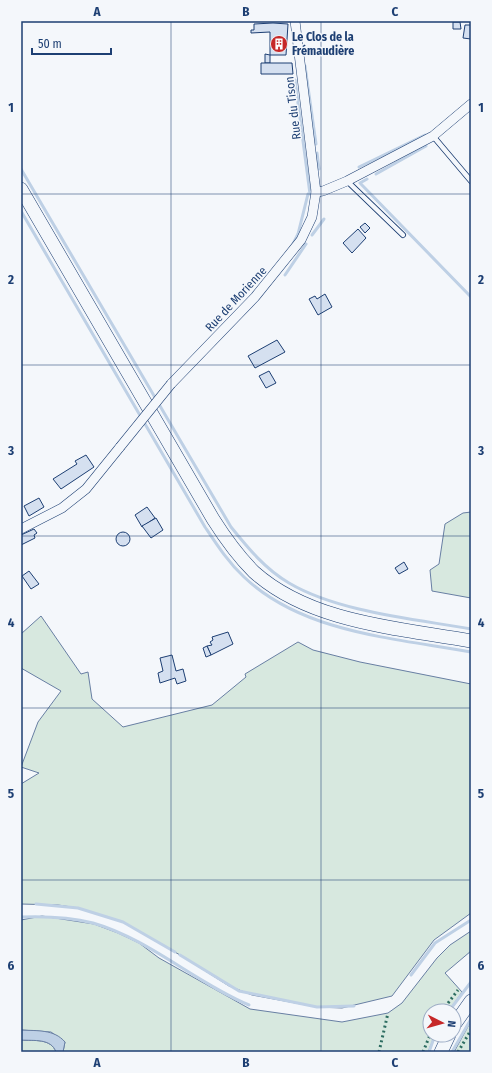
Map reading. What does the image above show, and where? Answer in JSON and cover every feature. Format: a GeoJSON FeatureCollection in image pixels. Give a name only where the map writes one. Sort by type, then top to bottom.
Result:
{"type":"FeatureCollection","features":[{"type":"Feature","properties":{"kind":"main road"},"geometry":{"type":"LineString","coordinates":[[21,190],[213,519],[233,548],[251,568],[279,591],[322,612],[471,641]]}},
{"type":"Feature","properties":{"kind":"main road"},"geometry":{"type":"LineString","coordinates":[[462,1014],[471,1001]]}},
{"type":"Feature","properties":{"kind":"street","name":"Rue du Tison"},"geometry":{"type":"LineString","coordinates":[[295,21],[316,192]]}},
{"type":"Feature","properties":{"kind":"street"},"geometry":{"type":"LineString","coordinates":[[316,192],[323,191],[347,181],[433,136],[471,104]]}},
{"type":"Feature","properties":{"kind":"street","name":"Rue de Morienne"},"geometry":{"type":"LineString","coordinates":[[21,529],[62,508],[86,489],[172,384],[255,297],[301,240],[312,217],[316,192]]}},
{"type":"Feature","properties":{"kind":"lane"},"geometry":{"type":"LineString","coordinates":[[433,136],[471,181]]}},
{"type":"Feature","properties":{"kind":"lane"},"geometry":{"type":"LineString","coordinates":[[347,181],[403,235]]}},
{"type":"Feature","properties":{"kind":"shaded area"},"geometry":{"type":"Polygon","coordinates":[[[471,512],[471,598],[432,591],[430,570],[439,564],[445,524],[463,513],[471,512]]]}},
{"type":"Feature","properties":{"kind":"shaded area"},"geometry":{"type":"Polygon","coordinates":[[[41,616],[81,674],[88,672],[92,699],[123,727],[212,705],[246,677],[245,674],[298,642],[313,650],[360,662],[471,684],[471,913],[434,940],[392,996],[342,1008],[317,1007],[252,995],[229,986],[180,955],[123,922],[78,908],[58,905],[21,904],[21,784],[39,773],[21,767],[38,722],[61,691],[21,668],[21,634],[41,616]]]}},
{"type":"Feature","properties":{"kind":"shaded area"},"geometry":{"type":"Polygon","coordinates":[[[42,916],[94,924],[139,943],[159,958],[250,1009],[342,1022],[388,1013],[402,1003],[437,958],[450,945],[471,931],[471,951],[445,973],[462,992],[454,1003],[422,1003],[422,1043],[432,1043],[428,1052],[63,1052],[65,1042],[51,1032],[21,1030],[21,920],[42,916]]]}},
{"type":"Feature","properties":{"kind":"shaded area"},"geometry":{"type":"Polygon","coordinates":[[[471,1021],[471,1052],[454,1052],[459,1043],[462,1043],[462,1037],[471,1021]]]}},
{"type":"Feature","properties":{"kind":"shaded area"},"geometry":{"type":"Polygon","coordinates":[[[21,1040],[46,1042],[54,1048],[56,1052],[21,1052],[21,1040]]]}},
{"type":"Feature","properties":{"kind":"water"},"geometry":{"type":"Polygon","coordinates":[[[21,1030],[39,1031],[56,1035],[65,1042],[63,1052],[56,1052],[50,1044],[46,1042],[21,1040],[21,1030]]]}},
{"type":"Feature","properties":{"kind":"building"},"geometry":{"type":"Polygon","coordinates":[[[453,22],[460,22],[461,29],[453,29],[453,22]]]}},
{"type":"Feature","properties":{"kind":"building","name":"Le Clos de la Frémaudière"},"geometry":{"type":"Polygon","coordinates":[[[254,24],[288,24],[286,55],[270,55],[270,32],[251,33],[251,30],[254,30],[254,24]]]}},
{"type":"Feature","properties":{"kind":"building"},"geometry":{"type":"Polygon","coordinates":[[[465,25],[471,25],[471,39],[463,38],[465,25]]]}},
{"type":"Feature","properties":{"kind":"building"},"geometry":{"type":"Polygon","coordinates":[[[265,54],[270,55],[270,63],[265,63],[265,54]]]}},
{"type":"Feature","properties":{"kind":"building"},"geometry":{"type":"Polygon","coordinates":[[[261,63],[292,63],[293,74],[261,74],[261,63]]]}},
{"type":"Feature","properties":{"kind":"building"},"geometry":{"type":"Polygon","coordinates":[[[365,223],[370,228],[365,233],[360,227],[365,223]]]}},
{"type":"Feature","properties":{"kind":"building"},"geometry":{"type":"Polygon","coordinates":[[[358,229],[366,238],[352,253],[343,243],[358,229]]]}},
{"type":"Feature","properties":{"kind":"building"},"geometry":{"type":"Polygon","coordinates":[[[325,294],[332,307],[318,315],[309,299],[315,296],[317,299],[325,294]]]}},
{"type":"Feature","properties":{"kind":"building"},"geometry":{"type":"Polygon","coordinates":[[[277,340],[285,352],[255,368],[248,356],[277,340]]]}},
{"type":"Feature","properties":{"kind":"building"},"geometry":{"type":"Polygon","coordinates":[[[269,371],[276,383],[266,388],[259,376],[269,371]]]}},
{"type":"Feature","properties":{"kind":"building"},"geometry":{"type":"Polygon","coordinates":[[[86,455],[94,467],[61,489],[53,479],[77,464],[75,461],[86,455]]]}},
{"type":"Feature","properties":{"kind":"building"},"geometry":{"type":"Polygon","coordinates":[[[39,498],[44,507],[29,516],[24,506],[39,498]]]}},
{"type":"Feature","properties":{"kind":"building"},"geometry":{"type":"Polygon","coordinates":[[[147,507],[155,518],[142,527],[135,515],[147,507]]]}},
{"type":"Feature","properties":{"kind":"building"},"geometry":{"type":"Polygon","coordinates":[[[156,518],[163,530],[151,538],[142,526],[156,518]]]}},
{"type":"Feature","properties":{"kind":"building"},"geometry":{"type":"Polygon","coordinates":[[[34,529],[37,533],[34,535],[35,538],[21,545],[21,535],[34,529]]]}},
{"type":"Feature","properties":{"kind":"building"},"geometry":{"type":"Polygon","coordinates":[[[120,532],[126,532],[130,536],[130,542],[126,546],[120,546],[116,542],[116,536],[120,532]]]}},
{"type":"Feature","properties":{"kind":"building"},"geometry":{"type":"Polygon","coordinates":[[[404,562],[408,569],[399,574],[395,568],[404,562]]]}},
{"type":"Feature","properties":{"kind":"building"},"geometry":{"type":"Polygon","coordinates":[[[29,571],[39,584],[31,589],[22,576],[29,571]]]}},
{"type":"Feature","properties":{"kind":"building"},"geometry":{"type":"Polygon","coordinates":[[[228,632],[233,644],[211,655],[207,646],[212,645],[210,642],[213,640],[212,637],[228,632]]]}},
{"type":"Feature","properties":{"kind":"building"},"geometry":{"type":"Polygon","coordinates":[[[207,646],[211,655],[206,657],[203,648],[207,646]]]}},
{"type":"Feature","properties":{"kind":"building"},"geometry":{"type":"Polygon","coordinates":[[[172,655],[176,671],[183,669],[186,681],[177,684],[175,678],[160,683],[158,673],[163,671],[160,658],[172,655]]]}},
{"type":"Feature","properties":{"kind":"waterway"},"geometry":{"type":"LineString","coordinates":[[305,66],[316,144]]}},
{"type":"Feature","properties":{"kind":"waterway"},"geometry":{"type":"LineString","coordinates":[[295,80],[310,194]]}},
{"type":"Feature","properties":{"kind":"waterway"},"geometry":{"type":"LineString","coordinates":[[359,167],[425,135]]}},
{"type":"Feature","properties":{"kind":"waterway"},"geometry":{"type":"LineString","coordinates":[[376,174],[426,146]]}},
{"type":"Feature","properties":{"kind":"waterway"},"geometry":{"type":"LineString","coordinates":[[317,153],[319,169]]}},
{"type":"Feature","properties":{"kind":"waterway"},"geometry":{"type":"LineString","coordinates":[[21,169],[231,527],[257,558],[289,583],[330,601],[353,608],[402,618],[471,629]]}},
{"type":"Feature","properties":{"kind":"waterway"},"geometry":{"type":"LineString","coordinates":[[367,179],[360,183],[471,297]]}},
{"type":"Feature","properties":{"kind":"waterway"},"geometry":{"type":"LineString","coordinates":[[293,244],[298,234],[308,194]]}},
{"type":"Feature","properties":{"kind":"waterway"},"geometry":{"type":"LineString","coordinates":[[21,211],[205,527],[218,547],[244,577],[268,596],[321,622],[381,637],[471,652]]}},
{"type":"Feature","properties":{"kind":"waterway"},"geometry":{"type":"LineString","coordinates":[[312,235],[324,219]]}},
{"type":"Feature","properties":{"kind":"waterway"},"geometry":{"type":"LineString","coordinates":[[285,275],[306,244]]}},
{"type":"Feature","properties":{"kind":"waterway"},"geometry":{"type":"LineString","coordinates":[[36,904],[78,908],[123,922],[175,952]]}},
{"type":"Feature","properties":{"kind":"waterway"},"geometry":{"type":"LineString","coordinates":[[21,917],[75,919],[114,930],[134,939],[229,996],[249,1005]]}},
{"type":"Feature","properties":{"kind":"waterway"},"geometry":{"type":"LineString","coordinates":[[411,975],[435,943],[471,920]]}},
{"type":"Feature","properties":{"kind":"waterway"},"geometry":{"type":"LineString","coordinates":[[180,955],[239,991],[317,1007],[354,1006]]}},
{"type":"Feature","properties":{"kind":"waterway"},"geometry":{"type":"LineString","coordinates":[[455,1003],[471,982]]}},
{"type":"Feature","properties":{"kind":"waterway"},"geometry":{"type":"LineString","coordinates":[[452,1052],[471,1019]]}},
{"type":"Feature","properties":{"kind":"waterway"},"geometry":{"type":"LineString","coordinates":[[429,1052],[432,1043]]}},
{"type":"Feature","properties":{"kind":"hedge"},"geometry":{"type":"LineString","coordinates":[[448,1003],[458,990]]}},
{"type":"Feature","properties":{"kind":"hedge"},"geometry":{"type":"LineString","coordinates":[[379,1052],[388,1013]]}},
{"type":"Feature","properties":{"kind":"hedge"},"geometry":{"type":"LineString","coordinates":[[458,1052],[471,1030]]}},
{"type":"Feature","properties":{"kind":"hedge"},"geometry":{"type":"LineString","coordinates":[[423,1052],[427,1043]]}},
{"type":"Feature","properties":{"kind":"place","name":"Le Clos de la Frémaudière"},"geometry":{"type":"Point","coordinates":[279,44]}}]}
